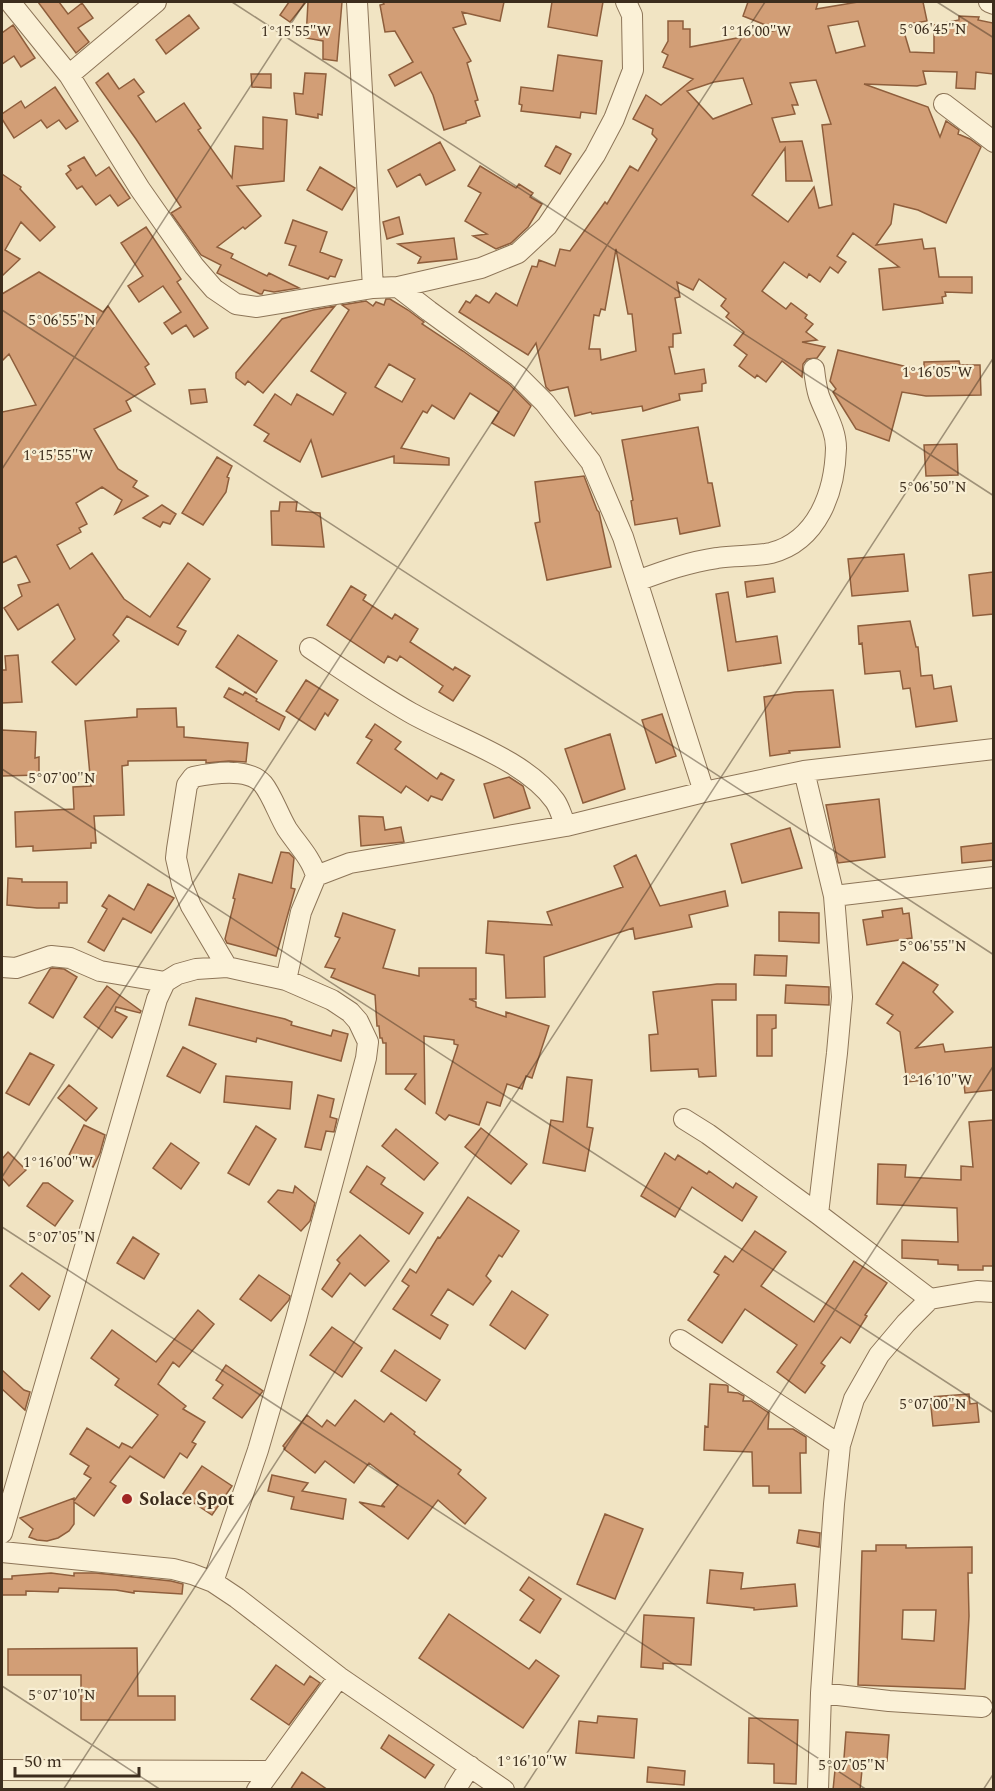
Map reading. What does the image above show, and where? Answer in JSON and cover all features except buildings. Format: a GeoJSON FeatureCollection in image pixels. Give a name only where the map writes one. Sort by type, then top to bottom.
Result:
{"type":"FeatureCollection","features":[{"type":"Feature","properties":{"kind":"street"},"geometry":{"type":"LineString","coordinates":[[10,2],[69,75],[147,199],[194,267],[214,289],[236,304],[256,307],[373,288],[398,287],[481,268],[518,254],[547,226],[595,155],[614,119],[633,70],[632,15],[626,2]]}},
{"type":"Feature","properties":{"kind":"street"},"geometry":{"type":"LineString","coordinates":[[69,75],[156,2]]}},
{"type":"Feature","properties":{"kind":"street"},"geometry":{"type":"LineString","coordinates":[[357,2],[373,288]]}},
{"type":"Feature","properties":{"kind":"street"},"geometry":{"type":"LineString","coordinates":[[989,2],[993,4]]}},
{"type":"Feature","properties":{"kind":"street"},"geometry":{"type":"LineString","coordinates":[[944,104],[993,142]]}},
{"type":"Feature","properties":{"kind":"street"},"geometry":{"type":"LineString","coordinates":[[398,287],[518,376],[545,403],[591,462],[623,537],[704,792]]}},
{"type":"Feature","properties":{"kind":"street"},"geometry":{"type":"LineString","coordinates":[[637,581],[690,562],[720,557],[749,556],[780,550],[789,547],[802,537],[816,522],[828,498],[833,480],[836,448],[834,431],[818,393],[814,369]]}},
{"type":"Feature","properties":{"kind":"street"},"geometry":{"type":"LineString","coordinates":[[310,648],[412,714],[522,771],[540,785],[555,802],[566,826]]}},
{"type":"Feature","properties":{"kind":"street"},"geometry":{"type":"LineString","coordinates":[[316,876],[350,863],[566,826],[704,792],[804,771],[993,749]]}},
{"type":"Feature","properties":{"kind":"street"},"geometry":{"type":"LineString","coordinates":[[804,771],[834,896],[842,997],[818,1214]]}},
{"type":"Feature","properties":{"kind":"street"},"geometry":{"type":"LineString","coordinates":[[227,967],[191,906],[182,884],[176,858],[188,785],[193,777],[229,773],[254,776],[264,786],[288,830],[314,868],[316,876],[301,912],[286,980]]}},
{"type":"Feature","properties":{"kind":"street"},"geometry":{"type":"LineString","coordinates":[[834,896],[993,877]]}},
{"type":"Feature","properties":{"kind":"street"},"geometry":{"type":"LineString","coordinates":[[2,967],[16,968],[51,956],[70,958],[100,971],[165,982]]}},
{"type":"Feature","properties":{"kind":"street"},"geometry":{"type":"LineString","coordinates":[[2,1533],[157,999],[165,982],[178,974],[196,969],[227,967],[286,980],[332,1000],[350,1012],[358,1021],[368,1042],[360,1081],[264,1428],[213,1582]]}},
{"type":"Feature","properties":{"kind":"street"},"geometry":{"type":"LineString","coordinates":[[684,1119],[818,1214],[930,1299]]}},
{"type":"Feature","properties":{"kind":"street"},"geometry":{"type":"LineString","coordinates":[[818,1790],[821,1693],[834,1504],[840,1445],[854,1400],[879,1354],[930,1299],[977,1291],[993,1292]]}},
{"type":"Feature","properties":{"kind":"street"},"geometry":{"type":"LineString","coordinates":[[680,1340],[840,1445]]}},
{"type":"Feature","properties":{"kind":"street"},"geometry":{"type":"LineString","coordinates":[[2,1552],[173,1569],[213,1582],[339,1677],[504,1790]]}},
{"type":"Feature","properties":{"kind":"street"},"geometry":{"type":"LineString","coordinates":[[257,1790],[339,1677]]}},
{"type":"Feature","properties":{"kind":"street"},"geometry":{"type":"LineString","coordinates":[[821,1693],[889,1701],[982,1707]]}},
{"type":"Feature","properties":{"kind":"street"},"geometry":{"type":"LineString","coordinates":[[455,1790],[470,1766]]}},
{"type":"Feature","properties":{"kind":"street"},"geometry":{"type":"LineString","coordinates":[[2,1770],[271,1771]]}},
{"type":"Feature","properties":{"kind":"place","name":"Solace Spot"},"geometry":{"type":"Point","coordinates":[127,1499]}}]}
